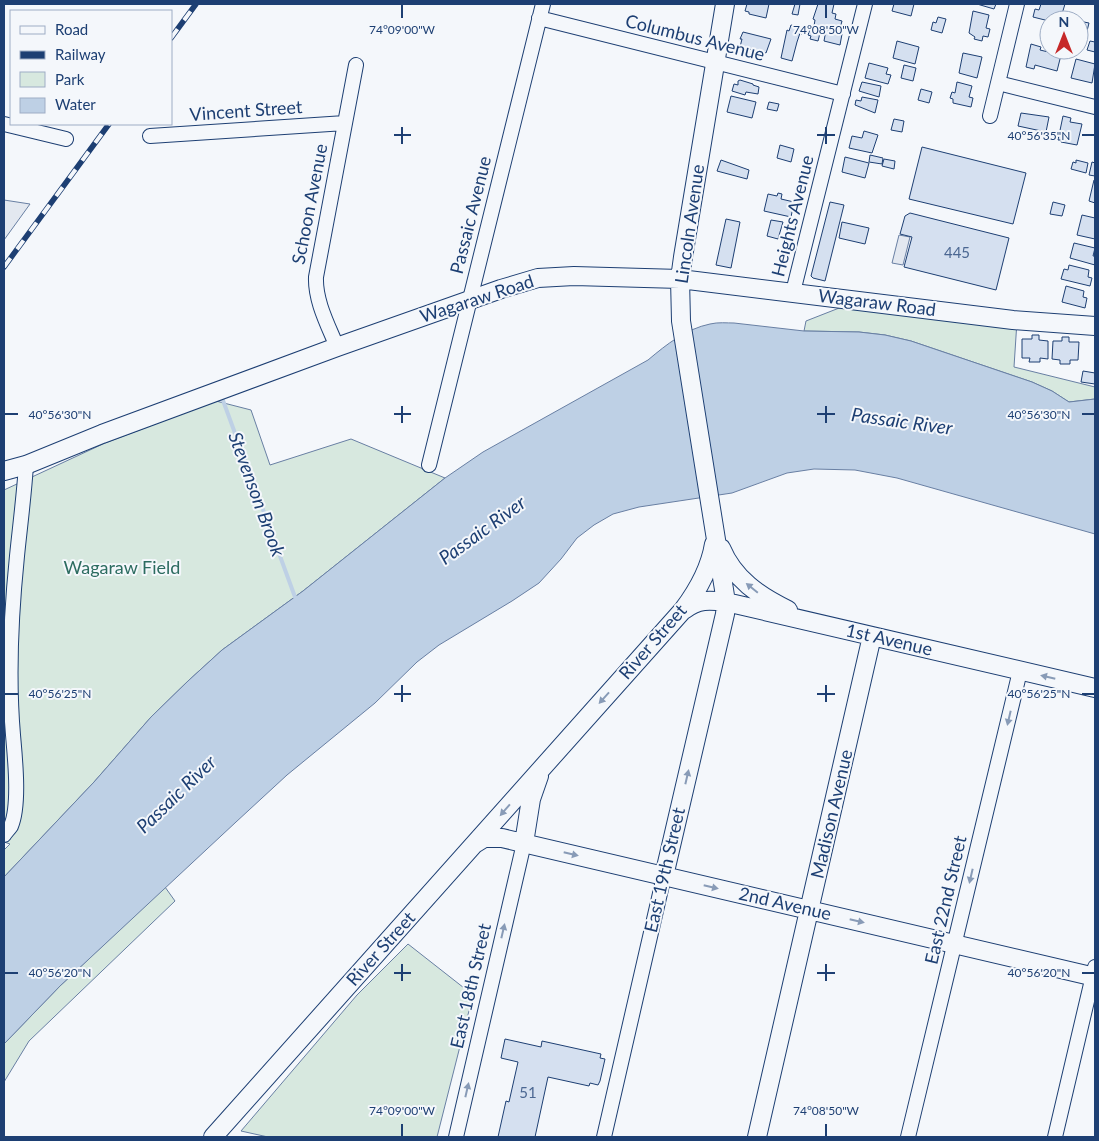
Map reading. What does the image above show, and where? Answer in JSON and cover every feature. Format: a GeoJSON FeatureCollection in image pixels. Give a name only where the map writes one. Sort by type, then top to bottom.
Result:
{"type":"FeatureCollection","features":[{"type":"Feature","properties":{"kind":"main road","name":"Lincoln Avenue"},"geometry":{"type":"LineString","coordinates":[[715,534],[681,321],[680,279],[725,4]]}},
{"type":"Feature","properties":{"kind":"main road","name":"Wagaraw Road"},"geometry":{"type":"LineString","coordinates":[[4,472],[336,347],[521,282],[556,276],[636,276],[680,279],[1013,320],[1095,326]]}},
{"type":"Feature","properties":{"kind":"main road","name":"East 19th Street"},"geometry":{"type":"LineString","coordinates":[[664,876],[723,624],[726,602],[715,534]]}},
{"type":"Feature","properties":{"kind":"main road","name":"River Street"},"geometry":{"type":"LineString","coordinates":[[213,1137],[683,610],[702,581],[708,567],[715,534]]}},
{"type":"Feature","properties":{"kind":"main road"},"geometry":{"type":"LineString","coordinates":[[715,534],[737,575],[749,587],[776,604],[826,625]]}},
{"type":"Feature","properties":{"kind":"main road","name":"1st Avenue"},"geometry":{"type":"LineString","coordinates":[[683,610],[698,601],[726,602],[1095,688]]}},
{"type":"Feature","properties":{"kind":"main road","name":"Madison Avenue"},"geometry":{"type":"LineString","coordinates":[[756,1137],[872,636]]}},
{"type":"Feature","properties":{"kind":"main road","name":"River Street"},"geometry":{"type":"LineString","coordinates":[[524,843],[526,820],[533,793],[548,760]]}},
{"type":"Feature","properties":{"kind":"main road","name":"2nd Avenue"},"geometry":{"type":"LineString","coordinates":[[476,843],[484,838],[492,837],[524,843],[955,944],[1094,974]]}},
{"type":"Feature","properties":{"kind":"street","name":"Passaic Avenue"},"geometry":{"type":"LineString","coordinates":[[429,465],[543,4]]}},
{"type":"Feature","properties":{"kind":"street","name":"Heights Avenue"},"geometry":{"type":"LineString","coordinates":[[793,292],[865,4]]}},
{"type":"Feature","properties":{"kind":"street"},"geometry":{"type":"LineString","coordinates":[[990,116],[1017,4]]}},
{"type":"Feature","properties":{"kind":"street","name":"Columbus Avenue"},"geometry":{"type":"LineString","coordinates":[[539,18],[843,94]]}},
{"type":"Feature","properties":{"kind":"street","name":"Schoon Avenue"},"geometry":{"type":"LineString","coordinates":[[336,347],[318,298],[316,277],[356,65]]}},
{"type":"Feature","properties":{"kind":"street"},"geometry":{"type":"LineString","coordinates":[[998,83],[1095,107]]}},
{"type":"Feature","properties":{"kind":"street","name":"Vincent Street"},"geometry":{"type":"LineString","coordinates":[[150,136],[345,123]]}},
{"type":"Feature","properties":{"kind":"street"},"geometry":{"type":"LineString","coordinates":[[4,124],[66,139]]}},
{"type":"Feature","properties":{"kind":"street"},"geometry":{"type":"LineString","coordinates":[[4,835],[11,826],[16,802],[15,757],[10,696],[12,624],[26,465]]}},
{"type":"Feature","properties":{"kind":"street","name":"East 22nd Street"},"geometry":{"type":"LineString","coordinates":[[908,1137],[1020,671]]}},
{"type":"Feature","properties":{"kind":"street","name":"East 18th Street"},"geometry":{"type":"LineString","coordinates":[[456,1137],[524,843]]}},
{"type":"Feature","properties":{"kind":"street","name":"East 19th Street"},"geometry":{"type":"LineString","coordinates":[[604,1137],[664,876]]}},
{"type":"Feature","properties":{"kind":"street"},"geometry":{"type":"LineString","coordinates":[[1055,1137],[1094,974]]}},
{"type":"Feature","properties":{"kind":"green space"},"geometry":{"type":"Polygon","coordinates":[[[857,301],[1017,321],[1014,367],[1095,387],[1095,399],[1069,402],[1052,391],[1032,382],[911,341],[859,332],[804,331],[806,321],[857,301]]]}},
{"type":"Feature","properties":{"kind":"green space","name":"Wagaraw Field"},"geometry":{"type":"Polygon","coordinates":[[[216,401],[251,410],[270,465],[351,439],[445,478],[303,591],[222,650],[151,717],[94,782],[4,877],[4,850],[10,844],[4,842],[4,490],[105,443],[216,401]]]}},
{"type":"Feature","properties":{"kind":"green space"},"geometry":{"type":"Polygon","coordinates":[[[165,887],[175,901],[29,1041],[4,1082],[4,1044],[60,986],[165,887]]]}},
{"type":"Feature","properties":{"kind":"green space"},"geometry":{"type":"Polygon","coordinates":[[[408,944],[473,995],[437,1137],[268,1137],[241,1131],[357,995],[408,944]]]}},
{"type":"Feature","properties":{"kind":"shaded area"},"geometry":{"type":"Polygon","coordinates":[[[4,200],[30,204],[4,240],[4,200]]]}},
{"type":"Feature","properties":{"kind":"shaded area"},"geometry":{"type":"Polygon","coordinates":[[[899,235],[910,237],[903,265],[892,263],[899,235]]]}},
{"type":"Feature","properties":{"kind":"water","name":"Passaic River"},"geometry":{"type":"Polygon","coordinates":[[[734,323],[804,331],[859,332],[885,335],[911,341],[1032,382],[1052,391],[1069,402],[1095,399],[1095,534],[897,478],[855,470],[814,469],[787,473],[732,493],[639,507],[613,514],[577,538],[539,583],[439,645],[417,662],[375,703],[287,775],[60,986],[4,1044],[4,877],[94,782],[151,717],[222,650],[303,591],[445,478],[483,452],[648,360],[685,333],[710,324],[734,323]]]}},
{"type":"Feature","properties":{"kind":"building"},"geometry":{"type":"Polygon","coordinates":[[[747,4],[769,4],[766,18],[749,14],[749,12],[745,11],[747,4]]]}},
{"type":"Feature","properties":{"kind":"building"},"geometry":{"type":"Polygon","coordinates":[[[795,4],[800,4],[798,15],[792,14],[795,4]]]}},
{"type":"Feature","properties":{"kind":"building"},"geometry":{"type":"Polygon","coordinates":[[[818,4],[834,4],[832,13],[836,14],[835,19],[842,21],[839,32],[814,26],[815,20],[813,19],[818,4]]]}},
{"type":"Feature","properties":{"kind":"building"},"geometry":{"type":"Polygon","coordinates":[[[894,4],[914,4],[911,16],[892,11],[894,4]]]}},
{"type":"Feature","properties":{"kind":"building"},"geometry":{"type":"Polygon","coordinates":[[[977,4],[996,4],[994,9],[977,4]]]}},
{"type":"Feature","properties":{"kind":"building"},"geometry":{"type":"Polygon","coordinates":[[[1041,4],[1065,4],[1063,10],[1039,10],[1041,4]]]}},
{"type":"Feature","properties":{"kind":"building"},"geometry":{"type":"Polygon","coordinates":[[[1035,9],[1039,10],[1039,18],[1033,17],[1035,9]]]}},
{"type":"Feature","properties":{"kind":"building"},"geometry":{"type":"Polygon","coordinates":[[[973,11],[989,15],[986,28],[990,29],[988,37],[983,36],[982,41],[974,39],[975,37],[969,33],[973,11]]]}},
{"type":"Feature","properties":{"kind":"building"},"geometry":{"type":"Polygon","coordinates":[[[938,17],[946,19],[942,33],[931,30],[933,22],[936,23],[938,17]]]}},
{"type":"Feature","properties":{"kind":"building"},"geometry":{"type":"Polygon","coordinates":[[[791,25],[804,28],[802,34],[800,33],[792,61],[781,58],[787,30],[789,31],[791,25]]]}},
{"type":"Feature","properties":{"kind":"building"},"geometry":{"type":"Polygon","coordinates":[[[813,27],[821,29],[818,41],[810,39],[811,36],[808,35],[810,29],[813,30],[813,27]]]}},
{"type":"Feature","properties":{"kind":"building"},"geometry":{"type":"Polygon","coordinates":[[[826,30],[842,34],[840,45],[824,41],[826,30]]]}},
{"type":"Feature","properties":{"kind":"building"},"geometry":{"type":"Polygon","coordinates":[[[743,32],[771,39],[766,53],[740,47],[742,39],[740,39],[743,32]]]}},
{"type":"Feature","properties":{"kind":"building"},"geometry":{"type":"Polygon","coordinates":[[[897,41],[919,47],[915,64],[893,58],[897,41]]]}},
{"type":"Feature","properties":{"kind":"building"},"geometry":{"type":"Polygon","coordinates":[[[1090,41],[1095,42],[1095,52],[1089,50],[1090,41]]]}},
{"type":"Feature","properties":{"kind":"building"},"geometry":{"type":"Polygon","coordinates":[[[1031,44],[1039,46],[1039,60],[1060,60],[1057,71],[1035,65],[1034,69],[1026,67],[1031,44]]]}},
{"type":"Feature","properties":{"kind":"building"},"geometry":{"type":"Polygon","coordinates":[[[963,53],[982,57],[977,78],[959,73],[963,53]]]}},
{"type":"Feature","properties":{"kind":"building"},"geometry":{"type":"Polygon","coordinates":[[[1076,60],[1095,64],[1092,83],[1071,78],[1076,60]]]}},
{"type":"Feature","properties":{"kind":"building"},"geometry":{"type":"Polygon","coordinates":[[[869,63],[888,68],[886,74],[891,75],[888,84],[865,78],[869,63]]]}},
{"type":"Feature","properties":{"kind":"building"},"geometry":{"type":"Polygon","coordinates":[[[904,65],[916,68],[913,81],[901,78],[904,65]]]}},
{"type":"Feature","properties":{"kind":"building"},"geometry":{"type":"Polygon","coordinates":[[[740,80],[759,87],[758,94],[746,92],[745,95],[732,91],[734,84],[738,85],[740,80]]]}},
{"type":"Feature","properties":{"kind":"building"},"geometry":{"type":"Polygon","coordinates":[[[862,82],[881,86],[879,97],[859,91],[862,82]]]}},
{"type":"Feature","properties":{"kind":"building"},"geometry":{"type":"Polygon","coordinates":[[[957,82],[972,86],[969,97],[973,98],[971,107],[953,103],[953,99],[950,98],[952,92],[955,93],[957,82]]]}},
{"type":"Feature","properties":{"kind":"building"},"geometry":{"type":"Polygon","coordinates":[[[921,89],[932,92],[929,103],[918,100],[921,89]]]}},
{"type":"Feature","properties":{"kind":"building"},"geometry":{"type":"Polygon","coordinates":[[[731,96],[756,102],[752,118],[727,112],[731,96]]]}},
{"type":"Feature","properties":{"kind":"building"},"geometry":{"type":"Polygon","coordinates":[[[862,97],[878,100],[875,113],[855,105],[856,100],[861,101],[862,97]]]}},
{"type":"Feature","properties":{"kind":"building"},"geometry":{"type":"Polygon","coordinates":[[[769,102],[779,104],[777,111],[767,109],[769,102]]]}},
{"type":"Feature","properties":{"kind":"building"},"geometry":{"type":"Polygon","coordinates":[[[1021,113],[1049,117],[1046,132],[1018,126],[1021,113]]]}},
{"type":"Feature","properties":{"kind":"building"},"geometry":{"type":"Polygon","coordinates":[[[1063,116],[1071,118],[1070,122],[1082,124],[1077,145],[1058,140],[1063,116]]]}},
{"type":"Feature","properties":{"kind":"building"},"geometry":{"type":"Polygon","coordinates":[[[894,119],[904,121],[902,132],[891,130],[894,119]]]}},
{"type":"Feature","properties":{"kind":"building"},"geometry":{"type":"Polygon","coordinates":[[[864,131],[878,135],[872,153],[849,148],[852,136],[862,138],[864,131]]]}},
{"type":"Feature","properties":{"kind":"building"},"geometry":{"type":"Polygon","coordinates":[[[780,145],[794,149],[791,162],[777,158],[780,145]]]}},
{"type":"Feature","properties":{"kind":"building"},"geometry":{"type":"Polygon","coordinates":[[[922,147],[1026,173],[1013,224],[909,199],[922,147]]]}},
{"type":"Feature","properties":{"kind":"building"},"geometry":{"type":"Polygon","coordinates":[[[870,155],[883,158],[882,164],[869,162],[870,155]]]}},
{"type":"Feature","properties":{"kind":"building"},"geometry":{"type":"Polygon","coordinates":[[[845,157],[869,163],[865,178],[842,172],[845,157]]]}},
{"type":"Feature","properties":{"kind":"building"},"geometry":{"type":"Polygon","coordinates":[[[884,159],[895,161],[894,169],[882,166],[884,159]]]}},
{"type":"Feature","properties":{"kind":"building"},"geometry":{"type":"Polygon","coordinates":[[[721,160],[749,170],[747,179],[717,171],[721,160]]]}},
{"type":"Feature","properties":{"kind":"building"},"geometry":{"type":"Polygon","coordinates":[[[1076,160],[1088,163],[1086,173],[1071,169],[1073,162],[1076,163],[1076,160]]]}},
{"type":"Feature","properties":{"kind":"building"},"geometry":{"type":"Polygon","coordinates":[[[1092,162],[1095,163],[1095,176],[1089,175],[1092,162]]]}},
{"type":"Feature","properties":{"kind":"building"},"geometry":{"type":"Polygon","coordinates":[[[1095,181],[1095,203],[1089,201],[1095,181]]]}},
{"type":"Feature","properties":{"kind":"building"},"geometry":{"type":"Polygon","coordinates":[[[778,193],[782,194],[781,199],[794,202],[791,217],[764,211],[768,194],[777,196],[778,193]]]}},
{"type":"Feature","properties":{"kind":"building"},"geometry":{"type":"Polygon","coordinates":[[[830,202],[844,205],[825,281],[811,276],[830,202]]]}},
{"type":"Feature","properties":{"kind":"building"},"geometry":{"type":"Polygon","coordinates":[[[1053,202],[1065,205],[1062,216],[1050,214],[1053,202]]]}},
{"type":"Feature","properties":{"kind":"building"},"geometry":{"type":"Polygon","coordinates":[[[910,213],[1009,238],[996,290],[904,267],[912,237],[900,234],[905,216],[910,213]]]}},
{"type":"Feature","properties":{"kind":"building"},"geometry":{"type":"Polygon","coordinates":[[[1082,215],[1095,218],[1095,239],[1077,235],[1082,215]]]}},
{"type":"Feature","properties":{"kind":"building"},"geometry":{"type":"Polygon","coordinates":[[[726,219],[740,222],[731,268],[716,265],[726,219]]]}},
{"type":"Feature","properties":{"kind":"building"},"geometry":{"type":"Polygon","coordinates":[[[771,220],[783,222],[778,239],[767,236],[771,220]]]}},
{"type":"Feature","properties":{"kind":"building"},"geometry":{"type":"Polygon","coordinates":[[[842,222],[869,228],[865,244],[839,238],[842,222]]]}},
{"type":"Feature","properties":{"kind":"building"},"geometry":{"type":"Polygon","coordinates":[[[1074,243],[1095,248],[1093,256],[1095,256],[1095,265],[1070,258],[1074,243]]]}},
{"type":"Feature","properties":{"kind":"building"},"geometry":{"type":"Polygon","coordinates":[[[1069,265],[1089,270],[1088,277],[1092,278],[1090,286],[1061,279],[1064,269],[1068,270],[1069,265]]]}},
{"type":"Feature","properties":{"kind":"building"},"geometry":{"type":"Polygon","coordinates":[[[1066,286],[1084,291],[1083,297],[1087,298],[1085,308],[1062,302],[1066,286]]]}},
{"type":"Feature","properties":{"kind":"building"},"geometry":{"type":"Polygon","coordinates":[[[1032,335],[1039,335],[1039,340],[1048,341],[1048,359],[1040,358],[1040,362],[1029,362],[1030,358],[1022,358],[1022,339],[1032,339],[1032,335]]]}},
{"type":"Feature","properties":{"kind":"building"},"geometry":{"type":"Polygon","coordinates":[[[1062,337],[1069,337],[1069,342],[1079,342],[1078,360],[1070,360],[1070,364],[1060,364],[1060,360],[1052,359],[1053,341],[1062,341],[1062,337]]]}},
{"type":"Feature","properties":{"kind":"building"},"geometry":{"type":"Polygon","coordinates":[[[1083,371],[1095,373],[1095,384],[1081,382],[1083,371]]]}},
{"type":"Feature","properties":{"kind":"building"},"geometry":{"type":"Polygon","coordinates":[[[505,1039],[541,1047],[542,1041],[601,1054],[600,1058],[605,1059],[600,1081],[598,1085],[590,1083],[589,1086],[548,1077],[535,1137],[498,1137],[506,1101],[509,1102],[518,1062],[501,1058],[505,1039]]]}},
{"type":"Feature","properties":{"kind":"waterway","name":"Stevenson Brook"},"geometry":{"type":"LineString","coordinates":[[221,395],[295,597]]}},
{"type":"Feature","properties":{"kind":"railway"},"geometry":{"type":"LineString","coordinates":[[172,37],[196,4]]}},
{"type":"Feature","properties":{"kind":"railway"},"geometry":{"type":"LineString","coordinates":[[4,267],[108,125]]}}]}
